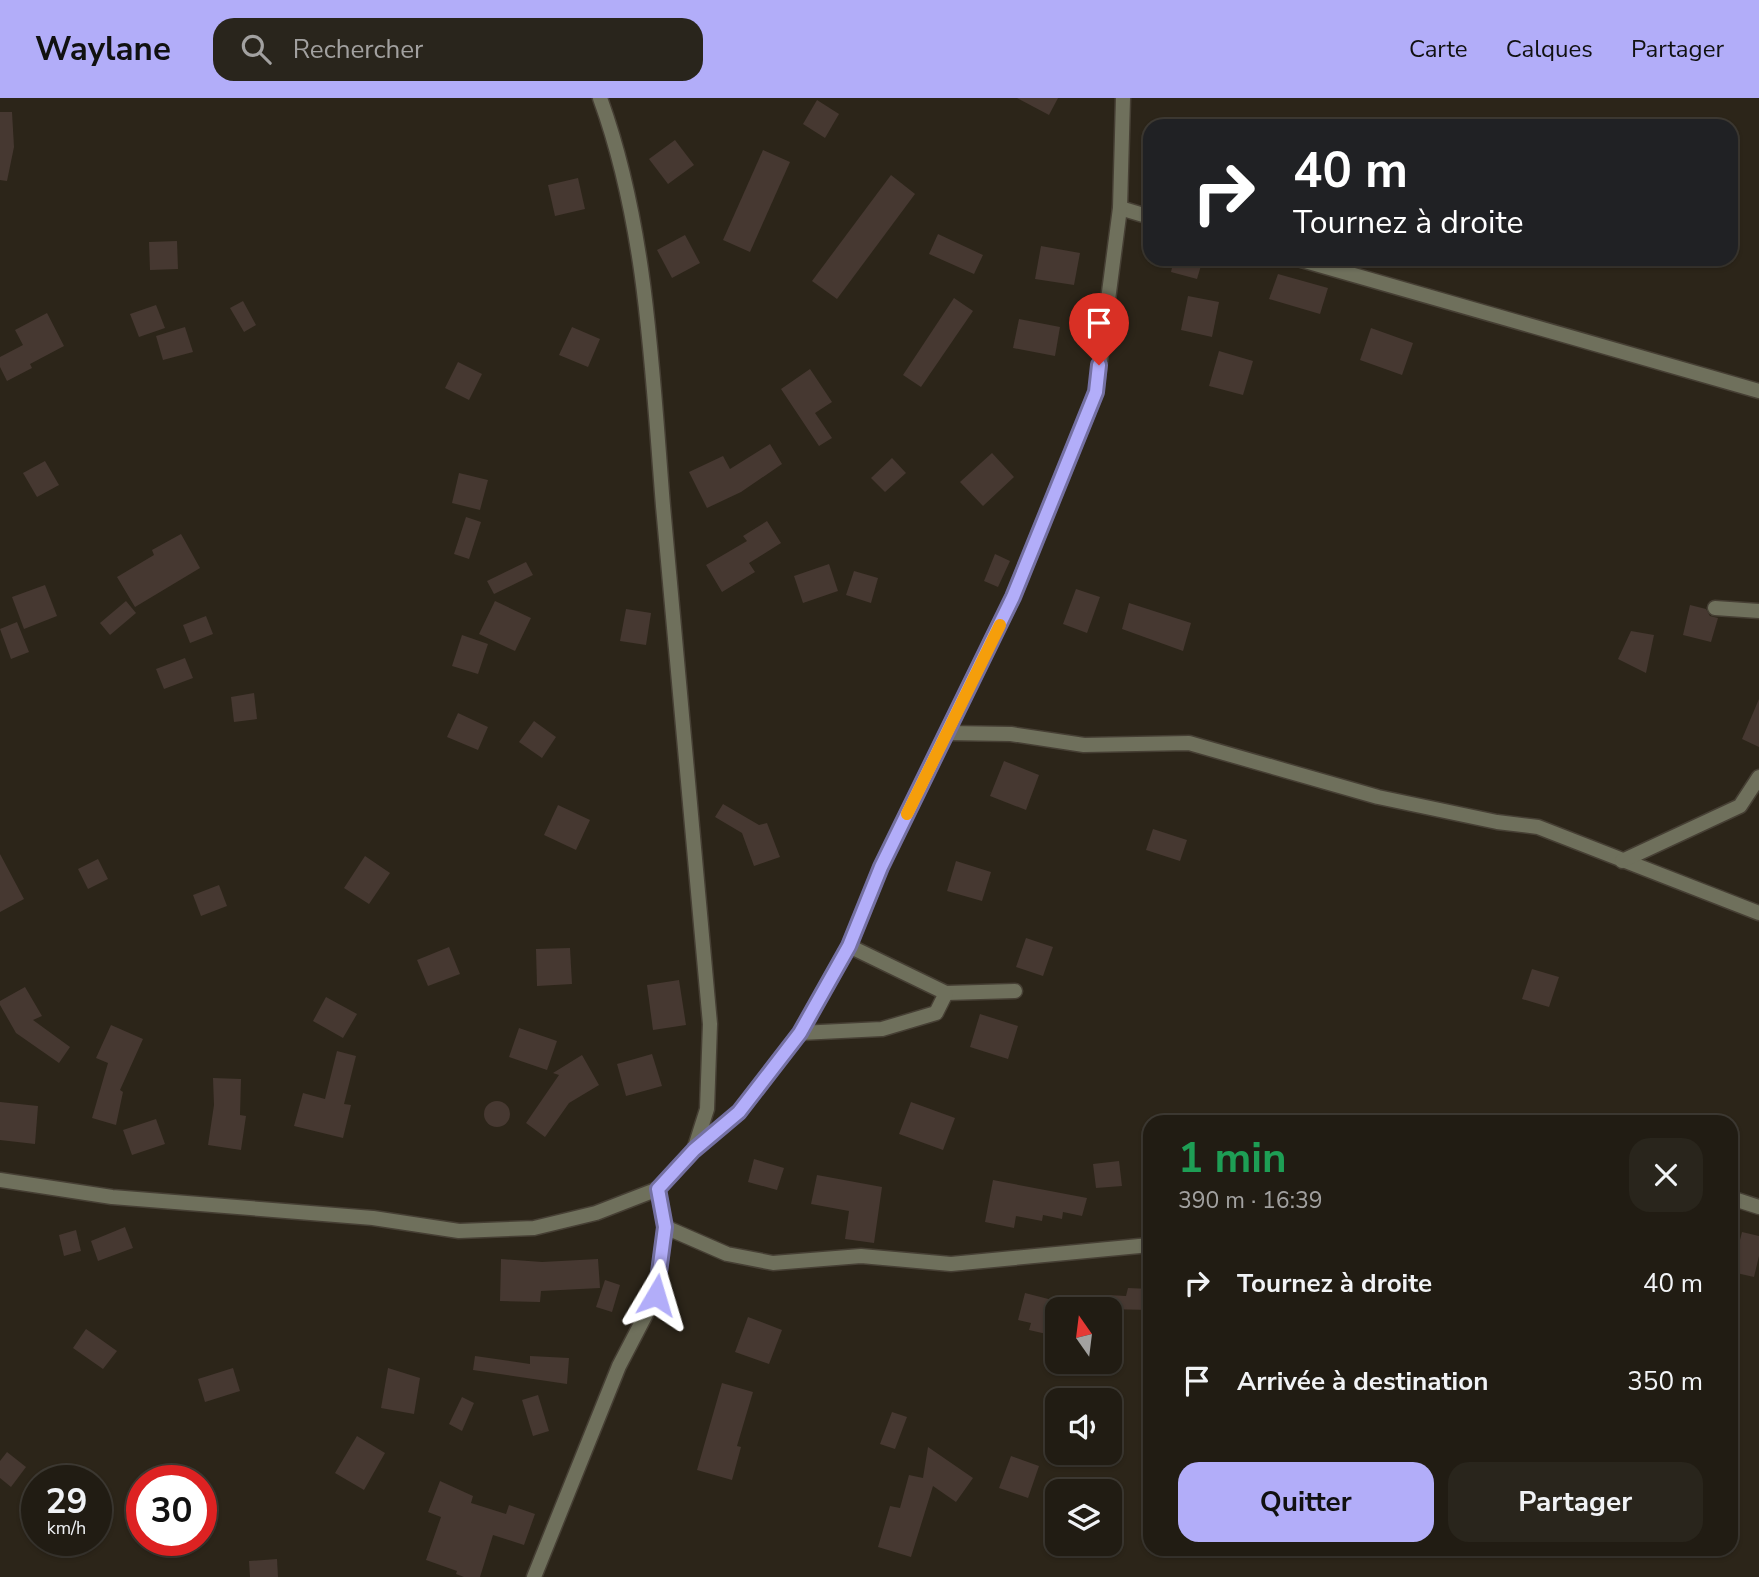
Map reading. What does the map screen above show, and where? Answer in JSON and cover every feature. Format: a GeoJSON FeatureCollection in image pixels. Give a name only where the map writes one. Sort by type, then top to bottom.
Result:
{"type":"FeatureCollection","features":[{"type":"Feature","properties":{"kind":"street"},"geometry":{"type":"LineString","coordinates":[[600,98],[613,135],[636,246],[651,367],[710,1024],[707,1109],[694,1150]]}},
{"type":"Feature","properties":{"kind":"street"},"geometry":{"type":"LineString","coordinates":[[0,1180],[113,1197],[373,1218],[459,1231],[534,1228],[596,1213],[658,1189],[694,1150],[739,1112],[800,1033],[849,946],[881,867],[1013,597],[1096,392],[1120,208],[1123,98]]}},
{"type":"Feature","properties":{"kind":"street"},"geometry":{"type":"LineString","coordinates":[[1120,208],[1143,215]]}},
{"type":"Feature","properties":{"kind":"street"},"geometry":{"type":"LineString","coordinates":[[1322,266],[1759,391]]}},
{"type":"Feature","properties":{"kind":"street"},"geometry":{"type":"LineString","coordinates":[[1714,608],[1759,611]]}},
{"type":"Feature","properties":{"kind":"street"},"geometry":{"type":"LineString","coordinates":[[948,733],[1010,734],[1084,745],[1189,743],[1378,797],[1497,822],[1538,827],[1759,913]]}},
{"type":"Feature","properties":{"kind":"street"},"geometry":{"type":"LineString","coordinates":[[1622,861],[1740,806],[1759,777]]}},
{"type":"Feature","properties":{"kind":"street"},"geometry":{"type":"LineString","coordinates":[[849,946],[946,993],[1015,991]]}},
{"type":"Feature","properties":{"kind":"street"},"geometry":{"type":"LineString","coordinates":[[800,1033],[881,1029],[936,1013],[946,993]]}},
{"type":"Feature","properties":{"kind":"street"},"geometry":{"type":"LineString","coordinates":[[534,1577],[619,1366],[656,1295],[665,1227],[658,1189]]}},
{"type":"Feature","properties":{"kind":"street"},"geometry":{"type":"LineString","coordinates":[[1738,1200],[1759,1207]]}},
{"type":"Feature","properties":{"kind":"street"},"geometry":{"type":"LineString","coordinates":[[665,1227],[727,1254],[773,1263],[862,1256],[951,1264],[1143,1246]]}},
{"type":"Feature","properties":{"kind":"building"},"geometry":{"type":"Polygon","coordinates":[[[1017,98],[1058,98],[1049,115],[1017,98]]]}},
{"type":"Feature","properties":{"kind":"building"},"geometry":{"type":"Polygon","coordinates":[[[817,100],[839,114],[825,138],[803,124],[817,100]]]}},
{"type":"Feature","properties":{"kind":"building"},"geometry":{"type":"Polygon","coordinates":[[[0,112],[12,112],[14,147],[7,181],[0,180],[0,112]]]}},
{"type":"Feature","properties":{"kind":"building"},"geometry":{"type":"Polygon","coordinates":[[[675,140],[694,165],[668,184],[649,159],[675,140]]]}},
{"type":"Feature","properties":{"kind":"building"},"geometry":{"type":"Polygon","coordinates":[[[763,150],[790,162],[750,252],[723,240],[763,150]]]}},
{"type":"Feature","properties":{"kind":"building"},"geometry":{"type":"Polygon","coordinates":[[[891,175],[915,194],[837,299],[812,281],[891,175]]]}},
{"type":"Feature","properties":{"kind":"building"},"geometry":{"type":"Polygon","coordinates":[[[578,178],[585,209],[555,216],[548,185],[578,178]]]}},
{"type":"Feature","properties":{"kind":"building"},"geometry":{"type":"Polygon","coordinates":[[[938,234],[983,255],[974,274],[929,254],[938,234]]]}},
{"type":"Feature","properties":{"kind":"building"},"geometry":{"type":"Polygon","coordinates":[[[685,235],[700,263],[672,278],[657,250],[685,235]]]}},
{"type":"Feature","properties":{"kind":"building"},"geometry":{"type":"Polygon","coordinates":[[[177,241],[178,269],[150,270],[149,242],[177,241]]]}},
{"type":"Feature","properties":{"kind":"building"},"geometry":{"type":"Polygon","coordinates":[[[1041,246],[1080,253],[1074,285],[1035,279],[1041,246]]]}},
{"type":"Feature","properties":{"kind":"building"},"geometry":{"type":"Polygon","coordinates":[[[1172,266],[1201,266],[1197,279],[1171,272],[1172,266]]]}},
{"type":"Feature","properties":{"kind":"building"},"geometry":{"type":"Polygon","coordinates":[[[1278,274],[1328,288],[1320,314],[1269,299],[1278,274]]]}},
{"type":"Feature","properties":{"kind":"building"},"geometry":{"type":"Polygon","coordinates":[[[1188,296],[1219,302],[1212,337],[1181,330],[1188,296]]]}},
{"type":"Feature","properties":{"kind":"building"},"geometry":{"type":"Polygon","coordinates":[[[954,298],[973,311],[921,387],[903,375],[954,298]]]}},
{"type":"Feature","properties":{"kind":"building"},"geometry":{"type":"Polygon","coordinates":[[[243,301],[256,325],[244,332],[230,308],[243,301]]]}},
{"type":"Feature","properties":{"kind":"building"},"geometry":{"type":"Polygon","coordinates":[[[156,305],[165,328],[139,337],[130,314],[156,305]]]}},
{"type":"Feature","properties":{"kind":"building"},"geometry":{"type":"Polygon","coordinates":[[[47,313],[64,346],[30,364],[32,368],[7,381],[0,367],[0,357],[23,345],[15,330],[47,313]]]}},
{"type":"Feature","properties":{"kind":"building"},"geometry":{"type":"Polygon","coordinates":[[[1019,319],[1060,327],[1055,356],[1013,348],[1019,319]]]}},
{"type":"Feature","properties":{"kind":"building"},"geometry":{"type":"Polygon","coordinates":[[[185,327],[193,352],[163,360],[156,336],[185,327]]]}},
{"type":"Feature","properties":{"kind":"building"},"geometry":{"type":"Polygon","coordinates":[[[572,327],[600,339],[588,367],[559,355],[572,327]]]}},
{"type":"Feature","properties":{"kind":"building"},"geometry":{"type":"Polygon","coordinates":[[[1371,328],[1413,343],[1402,375],[1360,360],[1371,328]]]}},
{"type":"Feature","properties":{"kind":"building"},"geometry":{"type":"Polygon","coordinates":[[[1219,351],[1253,361],[1243,395],[1209,386],[1219,351]]]}},
{"type":"Feature","properties":{"kind":"building"},"geometry":{"type":"Polygon","coordinates":[[[458,362],[482,374],[469,400],[445,388],[458,362]]]}},
{"type":"Feature","properties":{"kind":"building"},"geometry":{"type":"Polygon","coordinates":[[[810,369],[832,402],[815,413],[832,438],[819,446],[781,389],[810,369]]]}},
{"type":"Feature","properties":{"kind":"building"},"geometry":{"type":"Polygon","coordinates":[[[770,444],[782,464],[741,492],[707,508],[689,472],[723,456],[730,469],[770,444]]]}},
{"type":"Feature","properties":{"kind":"building"},"geometry":{"type":"Polygon","coordinates":[[[992,453],[1014,477],[983,506],[960,482],[992,453]]]}},
{"type":"Feature","properties":{"kind":"building"},"geometry":{"type":"Polygon","coordinates":[[[892,458],[906,473],[885,492],[871,478],[892,458]]]}},
{"type":"Feature","properties":{"kind":"building"},"geometry":{"type":"Polygon","coordinates":[[[45,461],[59,485],[37,497],[23,473],[45,461]]]}},
{"type":"Feature","properties":{"kind":"building"},"geometry":{"type":"Polygon","coordinates":[[[459,473],[488,480],[480,510],[452,503],[459,473]]]}},
{"type":"Feature","properties":{"kind":"building"},"geometry":{"type":"Polygon","coordinates":[[[466,517],[481,522],[469,559],[454,554],[466,517]]]}},
{"type":"Feature","properties":{"kind":"building"},"geometry":{"type":"Polygon","coordinates":[[[767,521],[781,543],[749,563],[755,572],[722,592],[706,565],[747,541],[743,536],[767,521]]]}},
{"type":"Feature","properties":{"kind":"building"},"geometry":{"type":"Polygon","coordinates":[[[181,534],[200,568],[135,607],[117,577],[154,555],[152,550],[181,534]]]}},
{"type":"Feature","properties":{"kind":"building"},"geometry":{"type":"Polygon","coordinates":[[[995,554],[1010,561],[998,587],[984,581],[995,554]]]}},
{"type":"Feature","properties":{"kind":"building"},"geometry":{"type":"Polygon","coordinates":[[[526,562],[533,575],[494,594],[487,581],[526,562]]]}},
{"type":"Feature","properties":{"kind":"building"},"geometry":{"type":"Polygon","coordinates":[[[829,564],[838,591],[803,603],[794,576],[829,564]]]}},
{"type":"Feature","properties":{"kind":"building"},"geometry":{"type":"Polygon","coordinates":[[[854,571],[878,578],[871,603],[846,595],[854,571]]]}},
{"type":"Feature","properties":{"kind":"building"},"geometry":{"type":"Polygon","coordinates":[[[45,585],[57,616],[24,629],[12,597],[45,585]]]}},
{"type":"Feature","properties":{"kind":"building"},"geometry":{"type":"Polygon","coordinates":[[[1076,589],[1100,597],[1087,633],[1063,624],[1076,589]]]}},
{"type":"Feature","properties":{"kind":"building"},"geometry":{"type":"Polygon","coordinates":[[[126,601],[136,613],[110,635],[100,623],[126,601]]]}},
{"type":"Feature","properties":{"kind":"building"},"geometry":{"type":"Polygon","coordinates":[[[495,601],[531,618],[515,651],[479,634],[495,601]]]}},
{"type":"Feature","properties":{"kind":"building"},"geometry":{"type":"Polygon","coordinates":[[[1129,603],[1191,623],[1183,651],[1122,629],[1129,603]]]}},
{"type":"Feature","properties":{"kind":"building"},"geometry":{"type":"Polygon","coordinates":[[[1690,605],[1706,609],[1710,616],[1718,618],[1711,642],[1683,635],[1690,605]]]}},
{"type":"Feature","properties":{"kind":"building"},"geometry":{"type":"Polygon","coordinates":[[[626,609],[651,613],[646,645],[620,641],[626,609]]]}},
{"type":"Feature","properties":{"kind":"building"},"geometry":{"type":"Polygon","coordinates":[[[206,616],[213,634],[190,643],[183,625],[206,616]]]}},
{"type":"Feature","properties":{"kind":"building"},"geometry":{"type":"Polygon","coordinates":[[[17,622],[29,652],[11,659],[0,629],[17,622]]]}},
{"type":"Feature","properties":{"kind":"building"},"geometry":{"type":"Polygon","coordinates":[[[1631,631],[1654,635],[1646,673],[1618,659],[1631,631]]]}},
{"type":"Feature","properties":{"kind":"building"},"geometry":{"type":"Polygon","coordinates":[[[462,635],[488,644],[478,674],[452,666],[462,635]]]}},
{"type":"Feature","properties":{"kind":"building"},"geometry":{"type":"Polygon","coordinates":[[[185,658],[193,678],[164,689],[156,669],[185,658]]]}},
{"type":"Feature","properties":{"kind":"building"},"geometry":{"type":"Polygon","coordinates":[[[254,693],[257,719],[234,722],[231,697],[254,693]]]}},
{"type":"Feature","properties":{"kind":"building"},"geometry":{"type":"Polygon","coordinates":[[[1759,699],[1759,747],[1742,739],[1759,699]]]}},
{"type":"Feature","properties":{"kind":"building"},"geometry":{"type":"Polygon","coordinates":[[[458,713],[488,727],[478,750],[447,737],[458,713]]]}},
{"type":"Feature","properties":{"kind":"building"},"geometry":{"type":"Polygon","coordinates":[[[534,721],[556,737],[542,758],[519,742],[534,721]]]}},
{"type":"Feature","properties":{"kind":"building"},"geometry":{"type":"Polygon","coordinates":[[[1004,761],[1039,775],[1026,810],[990,796],[1004,761]]]}},
{"type":"Feature","properties":{"kind":"building"},"geometry":{"type":"Polygon","coordinates":[[[723,804],[759,825],[767,823],[780,857],[754,866],[742,833],[715,817],[723,804]]]}},
{"type":"Feature","properties":{"kind":"building"},"geometry":{"type":"Polygon","coordinates":[[[558,805],[590,820],[576,850],[544,835],[558,805]]]}},
{"type":"Feature","properties":{"kind":"building"},"geometry":{"type":"Polygon","coordinates":[[[1153,829],[1187,840],[1180,861],[1146,850],[1153,829]]]}},
{"type":"Feature","properties":{"kind":"building"},"geometry":{"type":"Polygon","coordinates":[[[0,854],[24,899],[0,912],[0,854]]]}},
{"type":"Feature","properties":{"kind":"building"},"geometry":{"type":"Polygon","coordinates":[[[365,856],[390,873],[369,904],[344,888],[365,856]]]}},
{"type":"Feature","properties":{"kind":"building"},"geometry":{"type":"Polygon","coordinates":[[[98,859],[108,879],[88,889],[78,869],[98,859]]]}},
{"type":"Feature","properties":{"kind":"building"},"geometry":{"type":"Polygon","coordinates":[[[956,861],[991,872],[982,901],[947,891],[956,861]]]}},
{"type":"Feature","properties":{"kind":"building"},"geometry":{"type":"Polygon","coordinates":[[[219,885],[227,906],[201,916],[193,895],[219,885]]]}},
{"type":"Feature","properties":{"kind":"building"},"geometry":{"type":"Polygon","coordinates":[[[1026,938],[1053,947],[1043,976],[1016,967],[1026,938]]]}},
{"type":"Feature","properties":{"kind":"building"},"geometry":{"type":"Polygon","coordinates":[[[449,947],[460,974],[428,986],[417,960],[449,947]]]}},
{"type":"Feature","properties":{"kind":"building"},"geometry":{"type":"Polygon","coordinates":[[[570,948],[572,984],[537,986],[536,949],[570,948]]]}},
{"type":"Feature","properties":{"kind":"building"},"geometry":{"type":"Polygon","coordinates":[[[1532,969],[1559,977],[1549,1007],[1522,999],[1532,969]]]}},
{"type":"Feature","properties":{"kind":"building"},"geometry":{"type":"Polygon","coordinates":[[[679,980],[686,1025],[653,1030],[647,985],[679,980]]]}},
{"type":"Feature","properties":{"kind":"building"},"geometry":{"type":"Polygon","coordinates":[[[25,987],[42,1016],[33,1020],[70,1047],[59,1063],[16,1033],[0,1005],[0,1001],[25,987]]]}},
{"type":"Feature","properties":{"kind":"building"},"geometry":{"type":"Polygon","coordinates":[[[326,997],[357,1014],[343,1038],[313,1021],[326,997]]]}},
{"type":"Feature","properties":{"kind":"building"},"geometry":{"type":"Polygon","coordinates":[[[980,1014],[1018,1026],[1008,1059],[970,1047],[980,1014]]]}},
{"type":"Feature","properties":{"kind":"building"},"geometry":{"type":"Polygon","coordinates":[[[111,1025],[143,1039],[120,1090],[123,1092],[116,1125],[92,1118],[108,1063],[96,1058],[111,1025]]]}},
{"type":"Feature","properties":{"kind":"building"},"geometry":{"type":"Polygon","coordinates":[[[519,1028],[557,1041],[547,1070],[509,1057],[519,1028]]]}},
{"type":"Feature","properties":{"kind":"building"},"geometry":{"type":"Polygon","coordinates":[[[337,1051],[356,1056],[344,1104],[351,1105],[343,1138],[294,1126],[303,1093],[325,1099],[337,1051]]]}},
{"type":"Feature","properties":{"kind":"building"},"geometry":{"type":"Polygon","coordinates":[[[652,1054],[662,1086],[626,1096],[617,1064],[652,1054]]]}},
{"type":"Feature","properties":{"kind":"building"},"geometry":{"type":"Polygon","coordinates":[[[582,1055],[599,1085],[569,1103],[545,1137],[526,1123],[559,1075],[553,1073],[582,1055]]]}},
{"type":"Feature","properties":{"kind":"building"},"geometry":{"type":"Polygon","coordinates":[[[213,1078],[241,1079],[240,1115],[246,1116],[241,1150],[208,1145],[214,1105],[213,1078]]]}},
{"type":"Feature","properties":{"kind":"building"},"geometry":{"type":"Polygon","coordinates":[[[497,1101],[506,1105],[510,1114],[506,1123],[497,1127],[488,1123],[484,1114],[488,1105],[497,1101]]]}},
{"type":"Feature","properties":{"kind":"building"},"geometry":{"type":"Polygon","coordinates":[[[0,1102],[38,1106],[35,1144],[0,1140],[0,1102]]]}},
{"type":"Feature","properties":{"kind":"building"},"geometry":{"type":"Polygon","coordinates":[[[911,1102],[955,1118],[943,1150],[899,1134],[911,1102]]]}},
{"type":"Feature","properties":{"kind":"building"},"geometry":{"type":"Polygon","coordinates":[[[156,1119],[165,1144],[132,1155],[123,1130],[156,1119]]]}},
{"type":"Feature","properties":{"kind":"building"},"geometry":{"type":"Polygon","coordinates":[[[754,1159],[784,1168],[777,1190],[748,1182],[754,1159]]]}},
{"type":"Feature","properties":{"kind":"building"},"geometry":{"type":"Polygon","coordinates":[[[1119,1161],[1122,1186],[1096,1188],[1093,1164],[1119,1161]]]}},
{"type":"Feature","properties":{"kind":"building"},"geometry":{"type":"Polygon","coordinates":[[[817,1175],[882,1187],[874,1243],[845,1239],[849,1211],[811,1204],[817,1175]]]}},
{"type":"Feature","properties":{"kind":"building"},"geometry":{"type":"Polygon","coordinates":[[[993,1180],[1087,1198],[1082,1216],[1063,1212],[1062,1219],[1043,1215],[1042,1221],[1016,1216],[1014,1228],[985,1222],[993,1180]]]}},
{"type":"Feature","properties":{"kind":"building"},"geometry":{"type":"Polygon","coordinates":[[[125,1227],[133,1248],[98,1261],[91,1241],[125,1227]]]}},
{"type":"Feature","properties":{"kind":"building"},"geometry":{"type":"Polygon","coordinates":[[[76,1230],[81,1251],[64,1256],[59,1235],[76,1230]]]}},
{"type":"Feature","properties":{"kind":"building"},"geometry":{"type":"Polygon","coordinates":[[[1742,1232],[1759,1236],[1759,1256],[1754,1277],[1738,1273],[1738,1248],[1742,1232]]]}},
{"type":"Feature","properties":{"kind":"building"},"geometry":{"type":"Polygon","coordinates":[[[501,1259],[542,1262],[598,1259],[600,1288],[541,1291],[540,1302],[500,1301],[501,1259]]]}},
{"type":"Feature","properties":{"kind":"building"},"geometry":{"type":"Polygon","coordinates":[[[605,1280],[620,1285],[612,1312],[596,1307],[605,1280]]]}},
{"type":"Feature","properties":{"kind":"building"},"geometry":{"type":"Polygon","coordinates":[[[1128,1288],[1143,1289],[1143,1310],[1122,1309],[1122,1297],[1108,1295],[1126,1296],[1128,1288]]]}},
{"type":"Feature","properties":{"kind":"building"},"geometry":{"type":"Polygon","coordinates":[[[1025,1293],[1045,1298],[1045,1334],[1029,1330],[1031,1323],[1018,1320],[1025,1293]]]}},
{"type":"Feature","properties":{"kind":"building"},"geometry":{"type":"Polygon","coordinates":[[[748,1317],[782,1330],[769,1364],[735,1352],[748,1317]]]}},
{"type":"Feature","properties":{"kind":"building"},"geometry":{"type":"Polygon","coordinates":[[[86,1329],[117,1351],[103,1369],[73,1348],[86,1329]]]}},
{"type":"Feature","properties":{"kind":"building"},"geometry":{"type":"Polygon","coordinates":[[[475,1356],[530,1364],[530,1356],[569,1358],[567,1384],[473,1370],[475,1356]]]}},
{"type":"Feature","properties":{"kind":"building"},"geometry":{"type":"Polygon","coordinates":[[[233,1368],[240,1391],[205,1402],[198,1379],[233,1368]]]}},
{"type":"Feature","properties":{"kind":"building"},"geometry":{"type":"Polygon","coordinates":[[[388,1368],[420,1378],[414,1414],[381,1408],[388,1368]]]}},
{"type":"Feature","properties":{"kind":"building"},"geometry":{"type":"Polygon","coordinates":[[[722,1383],[753,1392],[737,1446],[741,1447],[732,1480],[697,1470],[722,1383]]]}},
{"type":"Feature","properties":{"kind":"building"},"geometry":{"type":"Polygon","coordinates":[[[538,1395],[549,1431],[533,1436],[522,1400],[538,1395]]]}},
{"type":"Feature","properties":{"kind":"building"},"geometry":{"type":"Polygon","coordinates":[[[462,1397],[474,1403],[462,1431],[449,1424],[462,1397]]]}},
{"type":"Feature","properties":{"kind":"building"},"geometry":{"type":"Polygon","coordinates":[[[892,1412],[907,1417],[895,1449],[880,1444],[892,1412]]]}},
{"type":"Feature","properties":{"kind":"building"},"geometry":{"type":"Polygon","coordinates":[[[357,1436],[385,1453],[364,1490],[335,1473],[357,1436]]]}},
{"type":"Feature","properties":{"kind":"building"},"geometry":{"type":"Polygon","coordinates":[[[928,1447],[973,1478],[956,1502],[933,1486],[911,1557],[878,1547],[890,1506],[900,1508],[909,1475],[923,1478],[928,1447]]]}},
{"type":"Feature","properties":{"kind":"building"},"geometry":{"type":"Polygon","coordinates":[[[7,1452],[23,1465],[21,1465],[21,1474],[11,1487],[0,1478],[0,1461],[7,1452]]]}},
{"type":"Feature","properties":{"kind":"building"},"geometry":{"type":"Polygon","coordinates":[[[1011,1456],[1039,1466],[1028,1498],[999,1488],[1011,1456]]]}},
{"type":"Feature","properties":{"kind":"building"},"geometry":{"type":"Polygon","coordinates":[[[440,1481],[473,1496],[471,1503],[506,1514],[509,1505],[535,1514],[524,1545],[493,1535],[480,1577],[464,1577],[456,1574],[457,1571],[426,1560],[441,1517],[428,1512],[440,1481]]]}},
{"type":"Feature","properties":{"kind":"building"},"geometry":{"type":"Polygon","coordinates":[[[277,1559],[278,1577],[250,1577],[249,1561],[277,1559]]]}},
{"type":"Feature","properties":{"kind":"slow traffic"},"geometry":{"type":"LineString","coordinates":[[907,814],[1000,625]]}},
{"type":"Feature","properties":{"kind":"route"},"geometry":{"type":"LineString","coordinates":[[656,1295],[665,1227],[658,1189],[694,1150],[739,1112],[800,1033],[849,946],[881,867],[1013,597],[1096,392],[1099,365]]}}]}
